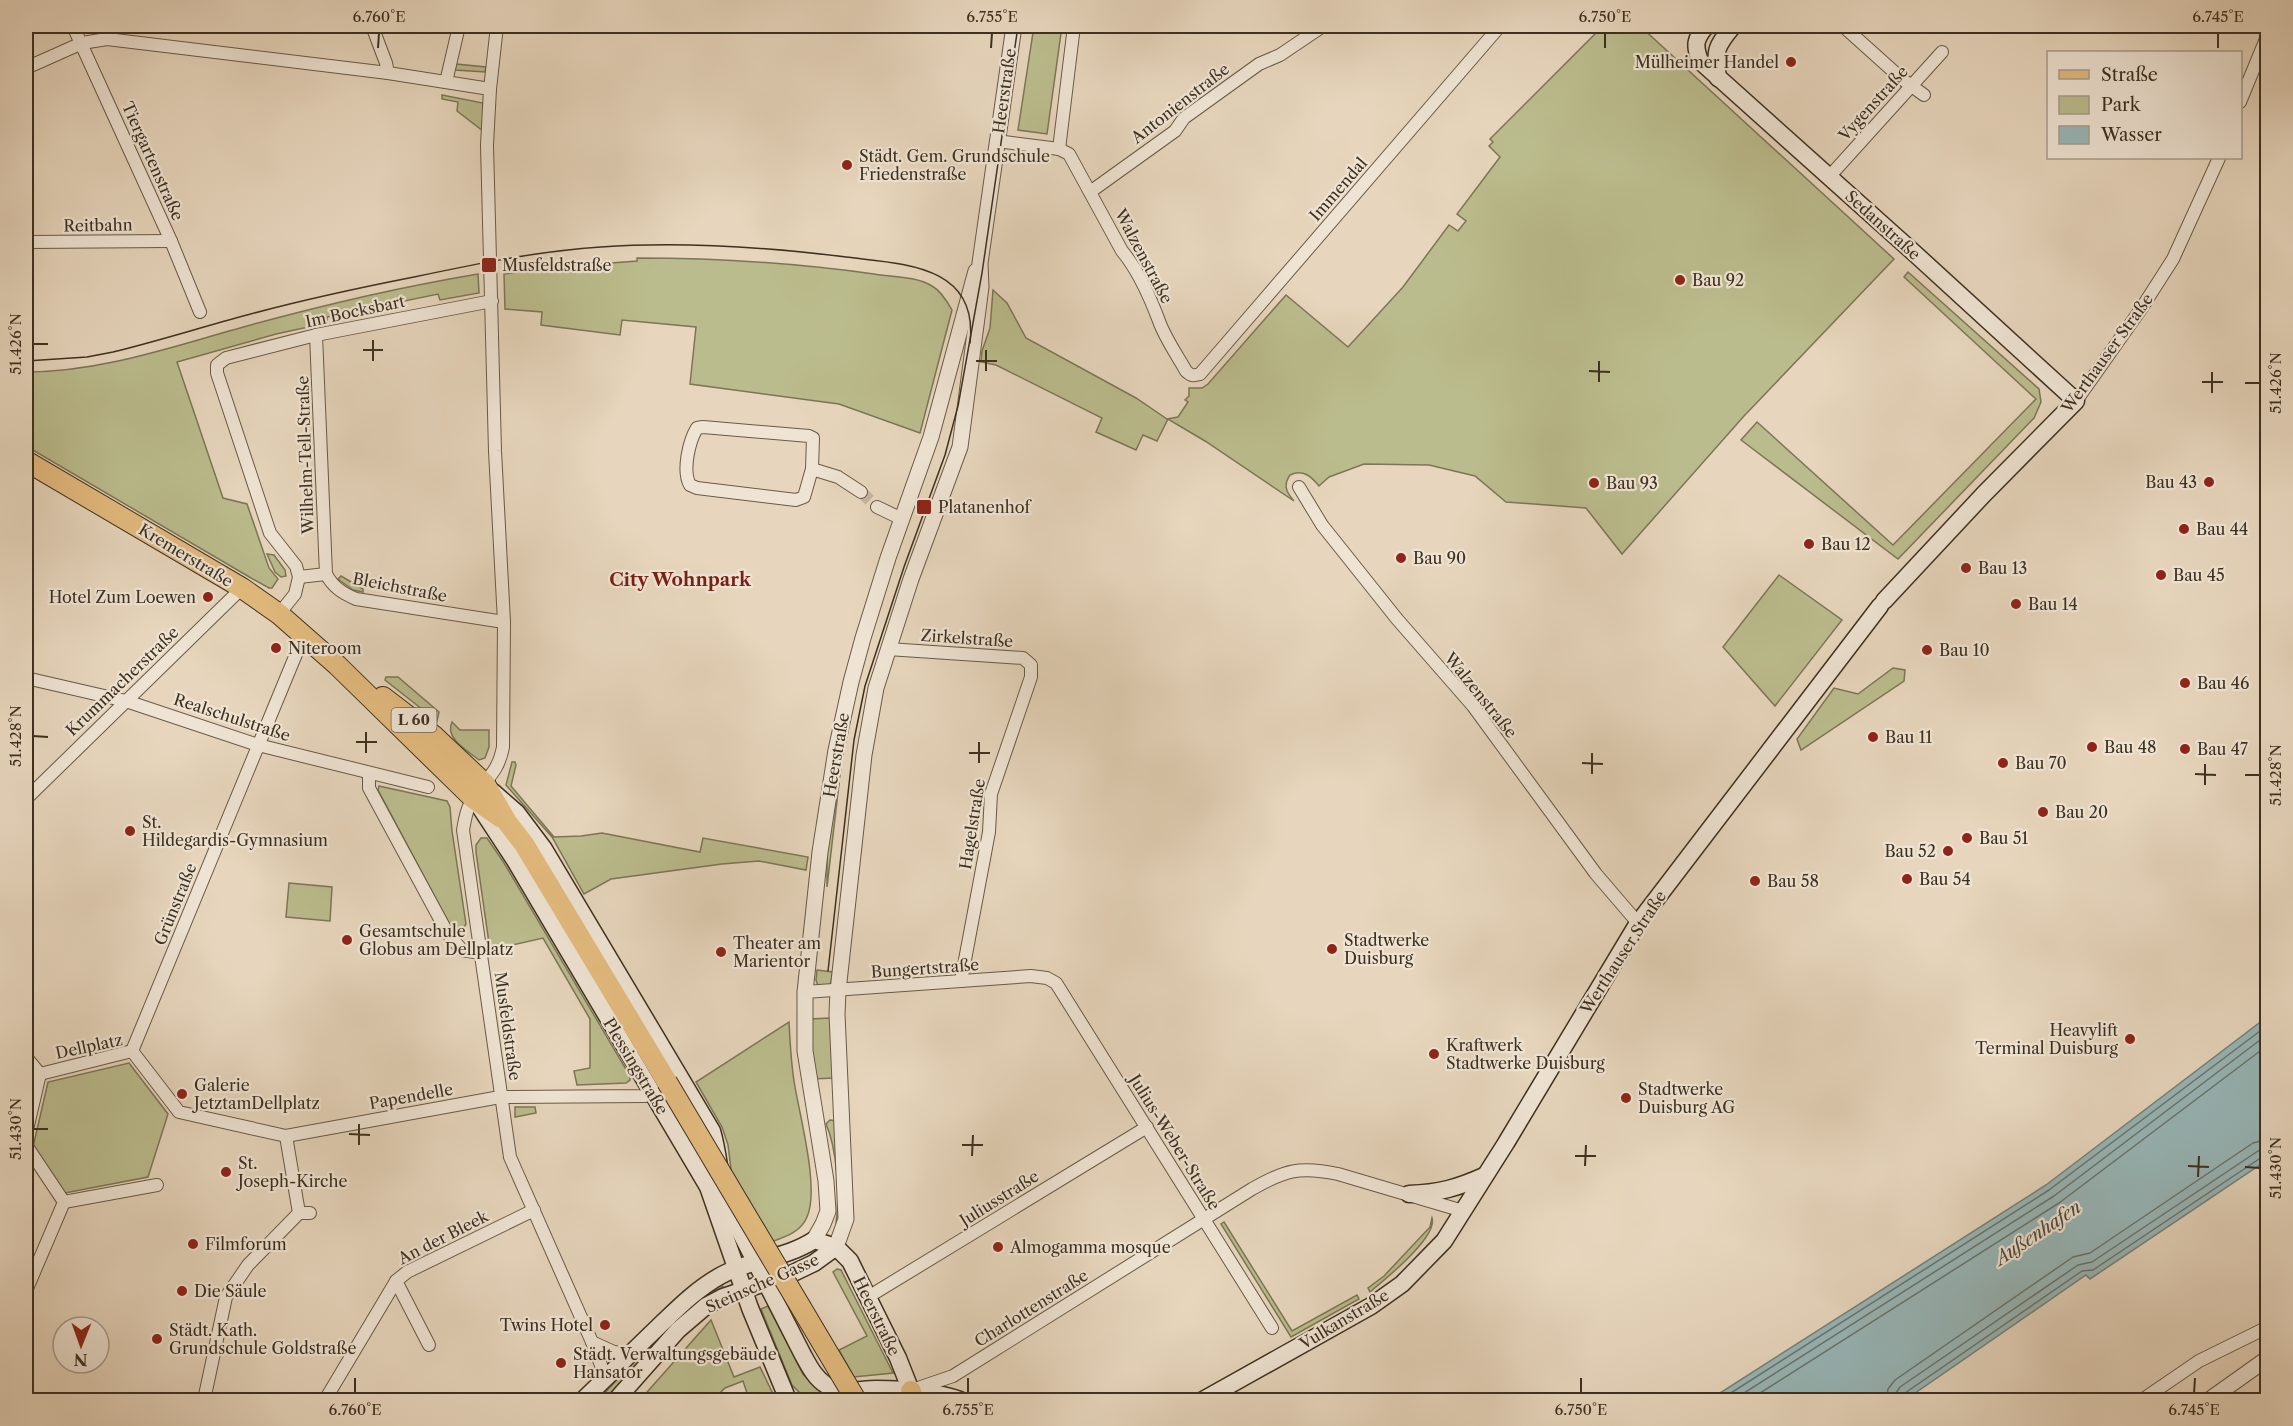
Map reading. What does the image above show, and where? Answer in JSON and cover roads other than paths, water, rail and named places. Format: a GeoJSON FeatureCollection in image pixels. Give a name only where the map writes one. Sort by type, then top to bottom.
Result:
{"type":"FeatureCollection","features":[{"type":"Feature","properties":{"kind":"main road","name":"Sedanstraße"},"geometry":{"type":"LineString","coordinates":[[1706,26],[1696,38],[1695,47],[1700,61],[2076,401]]}},
{"type":"Feature","properties":{"kind":"main road"},"geometry":{"type":"LineString","coordinates":[[1718,78],[1715,53],[1719,43],[1733,26]]}},
{"type":"Feature","properties":{"kind":"main road","name":"Werthauser Straße"},"geometry":{"type":"LineString","coordinates":[[1463,1211],[1638,923],[1824,677],[1882,604],[1984,494],[2076,401]]}},
{"type":"Feature","properties":{"kind":"main road","name":"Kremerstraße"},"geometry":{"type":"LineString","coordinates":[[26,461],[242,588],[279,614],[337,665],[399,708],[434,736],[479,791]]}},
{"type":"Feature","properties":{"kind":"main road","name":"Plessingstraße"},"geometry":{"type":"LineString","coordinates":[[479,791],[507,822],[532,858],[660,1088],[708,1188],[744,1291],[786,1394],[797,1401]]}},
{"type":"Feature","properties":{"kind":"main road","name":"Plessingstraße"},"geometry":{"type":"LineString","coordinates":[[479,791],[514,859],[853,1398]]}},
{"type":"Feature","properties":{"kind":"main road","name":"Plessingstraße"},"geometry":{"type":"LineString","coordinates":[[479,791],[517,813],[544,849],[712,1131],[717,1146],[726,1202],[803,1355],[817,1377],[853,1398]]}},
{"type":"Feature","properties":{"kind":"main road"},"geometry":{"type":"LineString","coordinates":[[1409,1194],[1436,1194],[1460,1187],[1484,1176]]}},
{"type":"Feature","properties":{"kind":"main road","name":"Vulkanstraße"},"geometry":{"type":"LineString","coordinates":[[1203,1401],[1371,1306],[1402,1284],[1444,1241],[1463,1211]]}},
{"type":"Feature","properties":{"kind":"main road"},"geometry":{"type":"LineString","coordinates":[[814,1240],[836,1247]]}},
{"type":"Feature","properties":{"kind":"main road","name":"Steinsche Gasse"},"geometry":{"type":"LineString","coordinates":[[583,1401],[684,1302],[707,1284],[736,1269],[802,1248],[814,1240]]}},
{"type":"Feature","properties":{"kind":"main road","name":"Steinsche Gasse"},"geometry":{"type":"LineString","coordinates":[[616,1401],[694,1315],[723,1297],[767,1283],[814,1263],[836,1247]]}},
{"type":"Feature","properties":{"kind":"main road","name":"Heerstraße"},"geometry":{"type":"LineString","coordinates":[[836,1247],[850,1261],[898,1358],[904,1395]]}},
{"type":"Feature","properties":{"kind":"main road"},"geometry":{"type":"LineString","coordinates":[[853,1398],[904,1395],[960,1401]]}},
{"type":"Feature","properties":{"kind":"street","name":"Tiergartenstraße"},"geometry":{"type":"LineString","coordinates":[[73,26],[171,241],[200,312]]}},
{"type":"Feature","properties":{"kind":"street"},"geometry":{"type":"LineString","coordinates":[[372,26],[388,74]]}},
{"type":"Feature","properties":{"kind":"street"},"geometry":{"type":"LineString","coordinates":[[446,82],[459,26]]}},
{"type":"Feature","properties":{"kind":"street","name":"Musfeldstraße"},"geometry":{"type":"LineString","coordinates":[[497,26],[487,145],[495,451],[504,622],[503,747],[498,767],[468,807],[463,830],[510,1157],[606,1378]]}},
{"type":"Feature","properties":{"kind":"street","name":"Heerstraße"},"geometry":{"type":"LineString","coordinates":[[836,1247],[846,1219],[837,1014],[838,991],[864,755],[876,688],[888,649],[960,447],[981,287],[980,263],[1014,26]]}},
{"type":"Feature","properties":{"kind":"street"},"geometry":{"type":"LineString","coordinates":[[997,141],[1059,149],[1074,26]]}},
{"type":"Feature","properties":{"kind":"street","name":"Antonienstraße"},"geometry":{"type":"LineString","coordinates":[[1090,192],[1175,131],[1184,118],[1212,97],[1259,64],[1280,55],[1323,26]]}},
{"type":"Feature","properties":{"kind":"street","name":"Immendal"},"geometry":{"type":"LineString","coordinates":[[1200,374],[1500,26]]}},
{"type":"Feature","properties":{"kind":"street"},"geometry":{"type":"LineString","coordinates":[[1843,26],[1924,95]]}},
{"type":"Feature","properties":{"kind":"street"},"geometry":{"type":"LineString","coordinates":[[2242,99],[2268,34]]}},
{"type":"Feature","properties":{"kind":"street"},"geometry":{"type":"LineString","coordinates":[[26,68],[82,43],[107,39],[490,89]]}},
{"type":"Feature","properties":{"kind":"street","name":"Vygenstraße"},"geometry":{"type":"LineString","coordinates":[[1829,177],[1941,52]]}},
{"type":"Feature","properties":{"kind":"street","name":"Walzenstraße"},"geometry":{"type":"LineString","coordinates":[[1059,149],[1069,154],[1122,251],[1131,261],[1186,371],[1190,375],[1200,374]]}},
{"type":"Feature","properties":{"kind":"street","name":"Werthauser Straße"},"geometry":{"type":"LineString","coordinates":[[2076,401],[2174,259],[2219,159]]}},
{"type":"Feature","properties":{"kind":"street","name":"Reitbahn"},"geometry":{"type":"LineString","coordinates":[[26,242],[171,241]]}},
{"type":"Feature","properties":{"kind":"street","name":"Heerstraße"},"geometry":{"type":"LineString","coordinates":[[814,1240],[828,1210],[826,1181],[805,1052],[805,992],[820,852],[836,750],[850,682],[863,638],[931,437],[975,273],[980,263]]}},
{"type":"Feature","properties":{"kind":"street","name":"Im Bocksbart"},"geometry":{"type":"LineString","coordinates":[[300,578],[296,566],[270,533],[217,373],[217,365],[226,358],[316,335],[492,301]]}},
{"type":"Feature","properties":{"kind":"street","name":"Wilhelm-Tell-Straße"},"geometry":{"type":"LineString","coordinates":[[316,335],[326,574]]}},
{"type":"Feature","properties":{"kind":"street"},"geometry":{"type":"LineString","coordinates":[[703,427],[809,436],[813,438],[814,443],[812,469],[804,497],[796,500],[698,488],[690,485],[686,474],[693,435],[697,428],[703,427]]}},
{"type":"Feature","properties":{"kind":"street"},"geometry":{"type":"LineString","coordinates":[[812,469],[838,477],[861,492]]}},
{"type":"Feature","properties":{"kind":"street","name":"Walzenstraße"},"geometry":{"type":"LineString","coordinates":[[1299,487],[1322,525],[1396,619],[1473,706],[1596,874],[1638,923]]}},
{"type":"Feature","properties":{"kind":"street"},"geometry":{"type":"LineString","coordinates":[[877,507],[902,519]]}},
{"type":"Feature","properties":{"kind":"street"},"geometry":{"type":"LineString","coordinates":[[279,614],[295,594],[300,578],[326,574]]}},
{"type":"Feature","properties":{"kind":"street","name":"Bleichstraße"},"geometry":{"type":"LineString","coordinates":[[326,574],[332,584],[344,594],[356,599],[504,622]]}},
{"type":"Feature","properties":{"kind":"street","name":"Krummacherstraße"},"geometry":{"type":"LineString","coordinates":[[26,798],[242,588]]}},
{"type":"Feature","properties":{"kind":"street","name":"Grünstraße"},"geometry":{"type":"LineString","coordinates":[[132,1051],[298,647],[306,638]]}},
{"type":"Feature","properties":{"kind":"street","name":"Zirkelstraße"},"geometry":{"type":"LineString","coordinates":[[888,649],[1023,658],[1030,665],[1031,677]]}},
{"type":"Feature","properties":{"kind":"street","name":"Hagelstraße"},"geometry":{"type":"LineString","coordinates":[[961,981],[989,832],[991,794],[1031,677]]}},
{"type":"Feature","properties":{"kind":"street","name":"Realschulstraße"},"geometry":{"type":"LineString","coordinates":[[26,678],[126,701],[258,746],[428,787]]}},
{"type":"Feature","properties":{"kind":"street"},"geometry":{"type":"LineString","coordinates":[[369,773],[369,788],[448,934],[462,950],[481,953]]}},
{"type":"Feature","properties":{"kind":"street","name":"Bungertstraße"},"geometry":{"type":"LineString","coordinates":[[805,992],[1031,976],[1047,978]]}},
{"type":"Feature","properties":{"kind":"street","name":"Julius-Weber-Straße"},"geometry":{"type":"LineString","coordinates":[[1047,978],[1056,983],[1067,1000],[1272,1328]]}},
{"type":"Feature","properties":{"kind":"street","name":"Dellplatz"},"geometry":{"type":"LineString","coordinates":[[26,1134],[40,1074],[132,1051],[179,1112]]}},
{"type":"Feature","properties":{"kind":"street"},"geometry":{"type":"LineString","coordinates":[[26,1057],[40,1074]]}},
{"type":"Feature","properties":{"kind":"street","name":"Papendelle"},"geometry":{"type":"LineString","coordinates":[[179,1112],[286,1136],[500,1097],[645,1096],[660,1088]]}},
{"type":"Feature","properties":{"kind":"street","name":"Juliusstraße"},"geometry":{"type":"LineString","coordinates":[[868,1297],[1147,1127]]}},
{"type":"Feature","properties":{"kind":"street"},"geometry":{"type":"LineString","coordinates":[[204,1401],[226,1297],[248,1265],[304,1213],[286,1136]]}},
{"type":"Feature","properties":{"kind":"street"},"geometry":{"type":"LineString","coordinates":[[26,1145],[64,1202]]}},
{"type":"Feature","properties":{"kind":"street","name":"Charlottenstraße"},"geometry":{"type":"LineString","coordinates":[[904,1395],[953,1376],[1272,1178],[1296,1170],[1319,1170],[1463,1211]]}},
{"type":"Feature","properties":{"kind":"street"},"geometry":{"type":"LineString","coordinates":[[64,1202],[157,1185]]}},
{"type":"Feature","properties":{"kind":"street"},"geometry":{"type":"LineString","coordinates":[[26,1291],[64,1202]]}},
{"type":"Feature","properties":{"kind":"street","name":"An der Bleek"},"geometry":{"type":"LineString","coordinates":[[325,1401],[396,1281],[407,1272],[534,1210]]}},
{"type":"Feature","properties":{"kind":"street"},"geometry":{"type":"LineString","coordinates":[[396,1281],[429,1345]]}},
{"type":"Feature","properties":{"kind":"street"},"geometry":{"type":"LineString","coordinates":[[2142,1401],[2199,1361],[2268,1327]]}},
{"type":"Feature","properties":{"kind":"street"},"geometry":{"type":"LineString","coordinates":[[592,1342],[603,1348],[631,1354]]}},
{"type":"Feature","properties":{"kind":"street"},"geometry":{"type":"LineString","coordinates":[[2209,1401],[2268,1358]]}},
{"type":"Feature","properties":{"kind":"water","name":"Außenhafen"},"geometry":{"type":"Polygon","coordinates":[[[2267,1017],[2267,1160],[2090,1279],[2086,1275],[1905,1400],[1709,1400],[2046,1185],[2267,1017]]]}},
{"type":"Feature","properties":{"kind":"tunnel"},"geometry":{"type":"LineString","coordinates":[[861,492],[877,507]]}},
{"type":"Feature","properties":{"kind":"tram line"},"geometry":{"type":"LineString","coordinates":[[828,971],[854,740],[865,686],[904,567],[945,455],[958,406],[982,273],[1018,26]]}},
{"type":"Feature","properties":{"kind":"tram line"},"geometry":{"type":"LineString","coordinates":[[26,361],[87,357],[113,352],[288,304],[484,263],[577,249],[631,245],[724,246],[785,250],[912,266],[932,273],[949,283],[962,297],[970,317],[970,343]]}},
{"type":"Feature","properties":{"kind":"place","name":"Mülheimer Handel"},"geometry":{"type":"Point","coordinates":[1791,62]}},
{"type":"Feature","properties":{"kind":"place","name":"Städt. Gem. Grundschule Friedenstraße"},"geometry":{"type":"Point","coordinates":[847,165]}},
{"type":"Feature","properties":{"kind":"place","name":"Musfeldstraße"},"geometry":{"type":"Point","coordinates":[489,265]}},
{"type":"Feature","properties":{"kind":"place","name":"Bau 92"},"geometry":{"type":"Point","coordinates":[1680,280]}},
{"type":"Feature","properties":{"kind":"place","name":"Bau 43"},"geometry":{"type":"Point","coordinates":[2209,482]}},
{"type":"Feature","properties":{"kind":"place","name":"Bau 93"},"geometry":{"type":"Point","coordinates":[1594,483]}},
{"type":"Feature","properties":{"kind":"place","name":"Platanenhof"},"geometry":{"type":"Point","coordinates":[924,507]}},
{"type":"Feature","properties":{"kind":"place","name":"Bau 44"},"geometry":{"type":"Point","coordinates":[2184,529]}},
{"type":"Feature","properties":{"kind":"place","name":"Bau 12"},"geometry":{"type":"Point","coordinates":[1809,544]}},
{"type":"Feature","properties":{"kind":"place","name":"Bau 90"},"geometry":{"type":"Point","coordinates":[1401,558]}},
{"type":"Feature","properties":{"kind":"place","name":"Bau 13"},"geometry":{"type":"Point","coordinates":[1966,568]}},
{"type":"Feature","properties":{"kind":"place","name":"Bau 45"},"geometry":{"type":"Point","coordinates":[2161,575]}},
{"type":"Feature","properties":{"kind":"place","name":"Hotel Zum Loewen"},"geometry":{"type":"Point","coordinates":[208,597]}},
{"type":"Feature","properties":{"kind":"place","name":"Bau 14"},"geometry":{"type":"Point","coordinates":[2016,604]}},
{"type":"Feature","properties":{"kind":"place","name":"Niteroom"},"geometry":{"type":"Point","coordinates":[276,648]}},
{"type":"Feature","properties":{"kind":"place","name":"Bau 10"},"geometry":{"type":"Point","coordinates":[1927,650]}},
{"type":"Feature","properties":{"kind":"place","name":"Bau 46"},"geometry":{"type":"Point","coordinates":[2185,683]}},
{"type":"Feature","properties":{"kind":"place","name":"Bau 11"},"geometry":{"type":"Point","coordinates":[1873,737]}},
{"type":"Feature","properties":{"kind":"place","name":"Bau 48"},"geometry":{"type":"Point","coordinates":[2092,747]}},
{"type":"Feature","properties":{"kind":"place","name":"Bau 47"},"geometry":{"type":"Point","coordinates":[2185,749]}},
{"type":"Feature","properties":{"kind":"place","name":"Bau 70"},"geometry":{"type":"Point","coordinates":[2003,763]}},
{"type":"Feature","properties":{"kind":"place","name":"Bau 20"},"geometry":{"type":"Point","coordinates":[2043,812]}},
{"type":"Feature","properties":{"kind":"place","name":"St. Hildegardis-Gymnasium"},"geometry":{"type":"Point","coordinates":[130,831]}},
{"type":"Feature","properties":{"kind":"place","name":"Bau 51"},"geometry":{"type":"Point","coordinates":[1967,838]}},
{"type":"Feature","properties":{"kind":"place","name":"Bau 52"},"geometry":{"type":"Point","coordinates":[1948,851]}},
{"type":"Feature","properties":{"kind":"place","name":"Bau 54"},"geometry":{"type":"Point","coordinates":[1907,879]}},
{"type":"Feature","properties":{"kind":"place","name":"Bau 58"},"geometry":{"type":"Point","coordinates":[1755,881]}},
{"type":"Feature","properties":{"kind":"place","name":"Gesamtschule Globus am Dellplatz"},"geometry":{"type":"Point","coordinates":[347,940]}},
{"type":"Feature","properties":{"kind":"place","name":"Stadtwerke Duisburg"},"geometry":{"type":"Point","coordinates":[1332,949]}},
{"type":"Feature","properties":{"kind":"place","name":"Theater am Marientor"},"geometry":{"type":"Point","coordinates":[721,952]}},
{"type":"Feature","properties":{"kind":"place","name":"Heavylift Terminal Duisburg"},"geometry":{"type":"Point","coordinates":[2130,1039]}},
{"type":"Feature","properties":{"kind":"place","name":"Kraftwerk Stadtwerke Duisburg"},"geometry":{"type":"Point","coordinates":[1434,1054]}},
{"type":"Feature","properties":{"kind":"place","name":"Galerie JetztamDellplatz"},"geometry":{"type":"Point","coordinates":[182,1094]}},
{"type":"Feature","properties":{"kind":"place","name":"Stadtwerke Duisburg AG"},"geometry":{"type":"Point","coordinates":[1626,1098]}},
{"type":"Feature","properties":{"kind":"place","name":"St. Joseph-Kirche"},"geometry":{"type":"Point","coordinates":[226,1172]}},
{"type":"Feature","properties":{"kind":"place","name":"Filmforum"},"geometry":{"type":"Point","coordinates":[193,1244]}},
{"type":"Feature","properties":{"kind":"place","name":"Almogamma mosque"},"geometry":{"type":"Point","coordinates":[998,1247]}},
{"type":"Feature","properties":{"kind":"place","name":"Die Säule"},"geometry":{"type":"Point","coordinates":[182,1291]}},
{"type":"Feature","properties":{"kind":"place","name":"Twins Hotel"},"geometry":{"type":"Point","coordinates":[605,1325]}},
{"type":"Feature","properties":{"kind":"place","name":"Städt. Kath. Grundschule Goldstraße"},"geometry":{"type":"Point","coordinates":[157,1339]}},
{"type":"Feature","properties":{"kind":"place","name":"Städt. Verwaltungsgebäude Hansator"},"geometry":{"type":"Point","coordinates":[561,1363]}},
{"type":"Feature","properties":{"kind":"district","name":"City Wohnpark"},"geometry":{"type":"Point","coordinates":[680,580]}}]}
